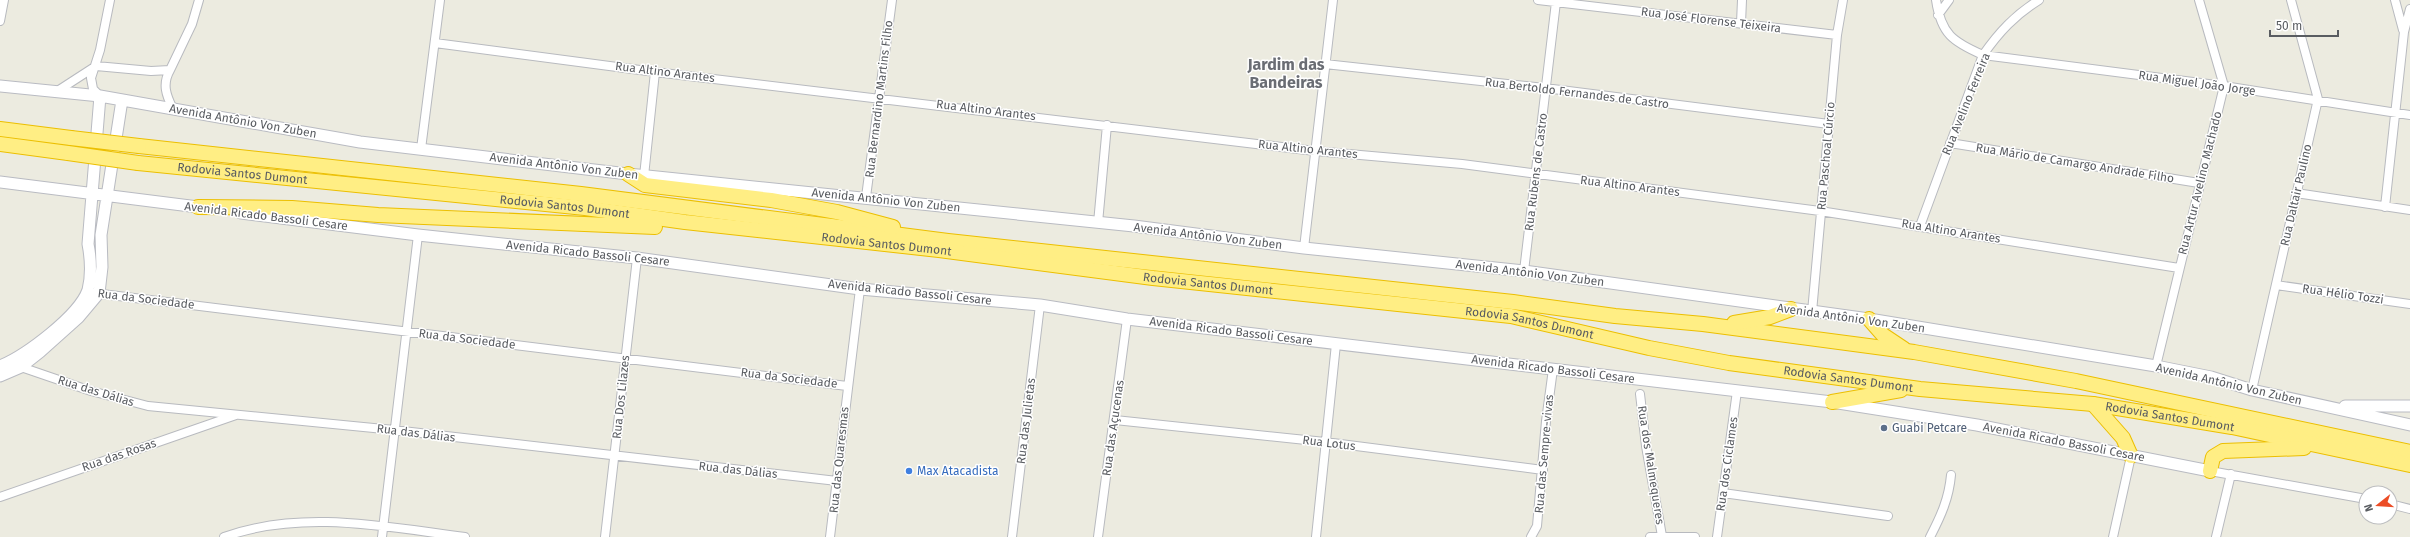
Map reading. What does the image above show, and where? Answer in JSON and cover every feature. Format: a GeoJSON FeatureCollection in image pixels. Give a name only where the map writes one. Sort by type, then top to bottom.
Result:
{"type":"FeatureCollection","features":[{"type":"Feature","properties":{"kind":"highway","name":"Rodovia Santos Dumont"},"geometry":{"type":"LineString","coordinates":[[0,129],[140,146],[589,195],[948,241],[1513,302],[1614,316],[1703,324],[1914,352],[2076,381],[2410,452]]}},
{"type":"Feature","properties":{"kind":"highway","name":"Rodovia Santos Dumont"},"geometry":{"type":"LineString","coordinates":[[0,144],[138,163],[585,208],[685,222],[939,250],[1153,278],[1511,316],[1649,348],[1729,363],[1920,389],[2093,404],[2232,427],[2410,465]]}},
{"type":"Feature","properties":{"kind":"highway"},"geometry":{"type":"LineString","coordinates":[[628,174],[645,185],[771,200],[822,209],[948,241]]}},
{"type":"Feature","properties":{"kind":"highway"},"geometry":{"type":"LineString","coordinates":[[198,207],[292,208],[378,215],[639,225],[662,228],[685,222]]}},
{"type":"Feature","properties":{"kind":"highway"},"geometry":{"type":"LineString","coordinates":[[1703,324],[1749,321],[1770,317],[1791,309]]}},
{"type":"Feature","properties":{"kind":"highway"},"geometry":{"type":"LineString","coordinates":[[1869,319],[1890,340],[1914,352]]}},
{"type":"Feature","properties":{"kind":"highway"},"geometry":{"type":"LineString","coordinates":[[1832,402],[1920,389]]}},
{"type":"Feature","properties":{"kind":"highway"},"geometry":{"type":"LineString","coordinates":[[2093,404],[2123,438],[2131,456]]}},
{"type":"Feature","properties":{"kind":"highway"},"geometry":{"type":"LineString","coordinates":[[2210,471],[2213,457],[2223,451],[2325,447]]}},
{"type":"Feature","properties":{"kind":"street"},"geometry":{"type":"LineString","coordinates":[[0,22],[4,0]]}},
{"type":"Feature","properties":{"kind":"street"},"geometry":{"type":"LineString","coordinates":[[2,364],[30,351],[62,323],[87,292],[91,275],[91,260],[88,244],[100,96],[93,89],[91,83],[110,0]]}},
{"type":"Feature","properties":{"kind":"street"},"geometry":{"type":"LineString","coordinates":[[173,109],[165,87],[165,79],[192,24],[199,0]]}},
{"type":"Feature","properties":{"kind":"street"},"geometry":{"type":"LineString","coordinates":[[421,149],[440,0]]}},
{"type":"Feature","properties":{"kind":"street","name":"Rua Bernardino Martins Filho"},"geometry":{"type":"LineString","coordinates":[[866,198],[892,0]]}},
{"type":"Feature","properties":{"kind":"street"},"geometry":{"type":"LineString","coordinates":[[1304,248],[1333,0]]}},
{"type":"Feature","properties":{"kind":"street","name":"Rua José Florense Teixeira"},"geometry":{"type":"LineString","coordinates":[[1538,0],[1837,35]]}},
{"type":"Feature","properties":{"kind":"street"},"geometry":{"type":"LineString","coordinates":[[1741,23],[1742,0]]}},
{"type":"Feature","properties":{"kind":"street","name":"Rua Paschoal Cúrcio"},"geometry":{"type":"LineString","coordinates":[[1812,312],[1837,35],[1843,0]]}},
{"type":"Feature","properties":{"kind":"street"},"geometry":{"type":"LineString","coordinates":[[1936,0],[1938,15]]}},
{"type":"Feature","properties":{"kind":"street"},"geometry":{"type":"LineString","coordinates":[[1938,15],[1949,0]]}},
{"type":"Feature","properties":{"kind":"street","name":"Rua Avelino Ferreira"},"geometry":{"type":"LineString","coordinates":[[1920,226],[1983,55],[1998,33],[2019,13],[2039,0]]}},
{"type":"Feature","properties":{"kind":"street"},"geometry":{"type":"LineString","coordinates":[[2199,0],[2224,86]]}},
{"type":"Feature","properties":{"kind":"street","name":"Rua Daltair Paulino"},"geometry":{"type":"LineString","coordinates":[[2252,390],[2318,99],[2291,0]]}},
{"type":"Feature","properties":{"kind":"street"},"geometry":{"type":"LineString","coordinates":[[2394,0],[2404,32]]}},
{"type":"Feature","properties":{"kind":"street","name":"Rua Rubens de Castro"},"geometry":{"type":"LineString","coordinates":[[1524,271],[1556,2]]}},
{"type":"Feature","properties":{"kind":"street"},"geometry":{"type":"LineString","coordinates":[[2385,207],[2404,32],[2410,8]]}},
{"type":"Feature","properties":{"kind":"street","name":"Rua Miguel João Jorge"},"geometry":{"type":"LineString","coordinates":[[1938,15],[1949,36],[1960,45],[1983,55],[2318,99],[2410,115]]}},
{"type":"Feature","properties":{"kind":"street","name":"Rua Altino Arantes"},"geometry":{"type":"LineString","coordinates":[[435,43],[655,72],[879,97],[1316,151],[1462,164],[1820,211],[2179,268]]}},
{"type":"Feature","properties":{"kind":"street","name":"Rua Bertoldo Fernandes de Castro"},"geometry":{"type":"LineString","coordinates":[[1325,64],[1545,88],[1829,124]]}},
{"type":"Feature","properties":{"kind":"street"},"geometry":{"type":"LineString","coordinates":[[59,90],[96,66],[151,71],[170,70]]}},
{"type":"Feature","properties":{"kind":"street"},"geometry":{"type":"LineString","coordinates":[[644,176],[655,72]]}},
{"type":"Feature","properties":{"kind":"street","name":"Avenida Antônio Von Zuben"},"geometry":{"type":"LineString","coordinates":[[0,86],[59,90],[100,96],[360,142],[644,176],[866,198],[1304,248],[1524,271],[1869,319],[2156,366],[2211,377],[2252,390],[2410,425]]}},
{"type":"Feature","properties":{"kind":"street","name":"Rua Artur Avelino Machado"},"geometry":{"type":"LineString","coordinates":[[2156,366],[2199,183],[2224,86]]}},
{"type":"Feature","properties":{"kind":"street"},"geometry":{"type":"LineString","coordinates":[[0,376],[21,367],[62,334],[99,293],[102,267],[101,235],[122,100]]}},
{"type":"Feature","properties":{"kind":"street"},"geometry":{"type":"LineString","coordinates":[[1098,224],[1107,125]]}},
{"type":"Feature","properties":{"kind":"street","name":"Rua Mário de Camargo Andrade Filho"},"geometry":{"type":"LineString","coordinates":[[1950,143],[2199,183]]}},
{"type":"Feature","properties":{"kind":"street","name":"Avenida Ricado Bassoli Cesare"},"geometry":{"type":"LineString","coordinates":[[0,182],[418,236],[637,258],[860,289],[1040,305],[1127,319],[1832,402],[1976,425],[2210,471],[2358,498]]}},
{"type":"Feature","properties":{"kind":"street"},"geometry":{"type":"LineString","coordinates":[[2296,193],[2410,210]]}},
{"type":"Feature","properties":{"kind":"street"},"geometry":{"type":"LineString","coordinates":[[382,537],[405,331],[418,236]]}},
{"type":"Feature","properties":{"kind":"street","name":"Rua Dos Lilazes"},"geometry":{"type":"LineString","coordinates":[[605,537],[637,258]]}},
{"type":"Feature","properties":{"kind":"street","name":"Rua Hélio Tozzi"},"geometry":{"type":"LineString","coordinates":[[2276,285],[2410,304]]}},
{"type":"Feature","properties":{"kind":"street","name":"Rua das Quaresmas"},"geometry":{"type":"LineString","coordinates":[[830,537],[847,386],[860,289]]}},
{"type":"Feature","properties":{"kind":"street","name":"Rua da Sociedade"},"geometry":{"type":"LineString","coordinates":[[87,292],[625,357],[847,386]]}},
{"type":"Feature","properties":{"kind":"street","name":"Rua das Julietas"},"geometry":{"type":"LineString","coordinates":[[1012,537],[1040,305]]}},
{"type":"Feature","properties":{"kind":"street","name":"Rua das Açucenas"},"geometry":{"type":"LineString","coordinates":[[1098,537],[1115,420],[1127,319]]}},
{"type":"Feature","properties":{"kind":"street"},"geometry":{"type":"LineString","coordinates":[[1316,537],[1336,344]]}},
{"type":"Feature","properties":{"kind":"street","name":"Rua das Dálias"},"geometry":{"type":"LineString","coordinates":[[2,364],[21,367],[126,402],[148,406],[394,430],[837,481]]}},
{"type":"Feature","properties":{"kind":"street","name":"Rua das Sempre-vivas"},"geometry":{"type":"LineString","coordinates":[[1531,537],[1538,526],[1546,420],[1553,369]]}},
{"type":"Feature","properties":{"kind":"street","name":"Rua dos Ciclames"},"geometry":{"type":"LineString","coordinates":[[1717,537],[1737,391]]}},
{"type":"Feature","properties":{"kind":"street","name":"Rua dos Malmequeres"},"geometry":{"type":"LineString","coordinates":[[1640,394],[1646,446],[1662,536]]}},
{"type":"Feature","properties":{"kind":"street"},"geometry":{"type":"LineString","coordinates":[[2326,406],[2410,406]]}},
{"type":"Feature","properties":{"kind":"street","name":"Rua das Rosas"},"geometry":{"type":"LineString","coordinates":[[0,497],[238,414]]}},
{"type":"Feature","properties":{"kind":"street","name":"Rua Lotus"},"geometry":{"type":"LineString","coordinates":[[1115,420],[1325,442],[1543,470]]}},
{"type":"Feature","properties":{"kind":"street"},"geometry":{"type":"LineString","coordinates":[[2113,537],[2131,456]]}},
{"type":"Feature","properties":{"kind":"street"},"geometry":{"type":"LineString","coordinates":[[2216,537],[2231,474]]}},
{"type":"Feature","properties":{"kind":"street"},"geometry":{"type":"LineString","coordinates":[[1930,537],[1942,515],[1949,492],[1951,475]]}},
{"type":"Feature","properties":{"kind":"street"},"geometry":{"type":"LineString","coordinates":[[1723,493],[1784,500],[1888,516]]}},
{"type":"Feature","properties":{"kind":"street"},"geometry":{"type":"LineString","coordinates":[[2398,506],[2410,509]]}},
{"type":"Feature","properties":{"kind":"street"},"geometry":{"type":"LineString","coordinates":[[224,537],[244,530],[310,520],[465,537]]}},
{"type":"Feature","properties":{"kind":"street"},"geometry":{"type":"LineString","coordinates":[[1650,537],[1696,537]]}},
{"type":"Feature","properties":{"kind":"place","name":"Guabi Petcare"},"geometry":{"type":"Point","coordinates":[1884,428]}},
{"type":"Feature","properties":{"kind":"place","name":"Max Atacadista"},"geometry":{"type":"Point","coordinates":[909,471]}},
{"type":"Feature","properties":{"kind":"district","name":"Jardim das Bandeiras"},"geometry":{"type":"Point","coordinates":[1286,73]}}]}
